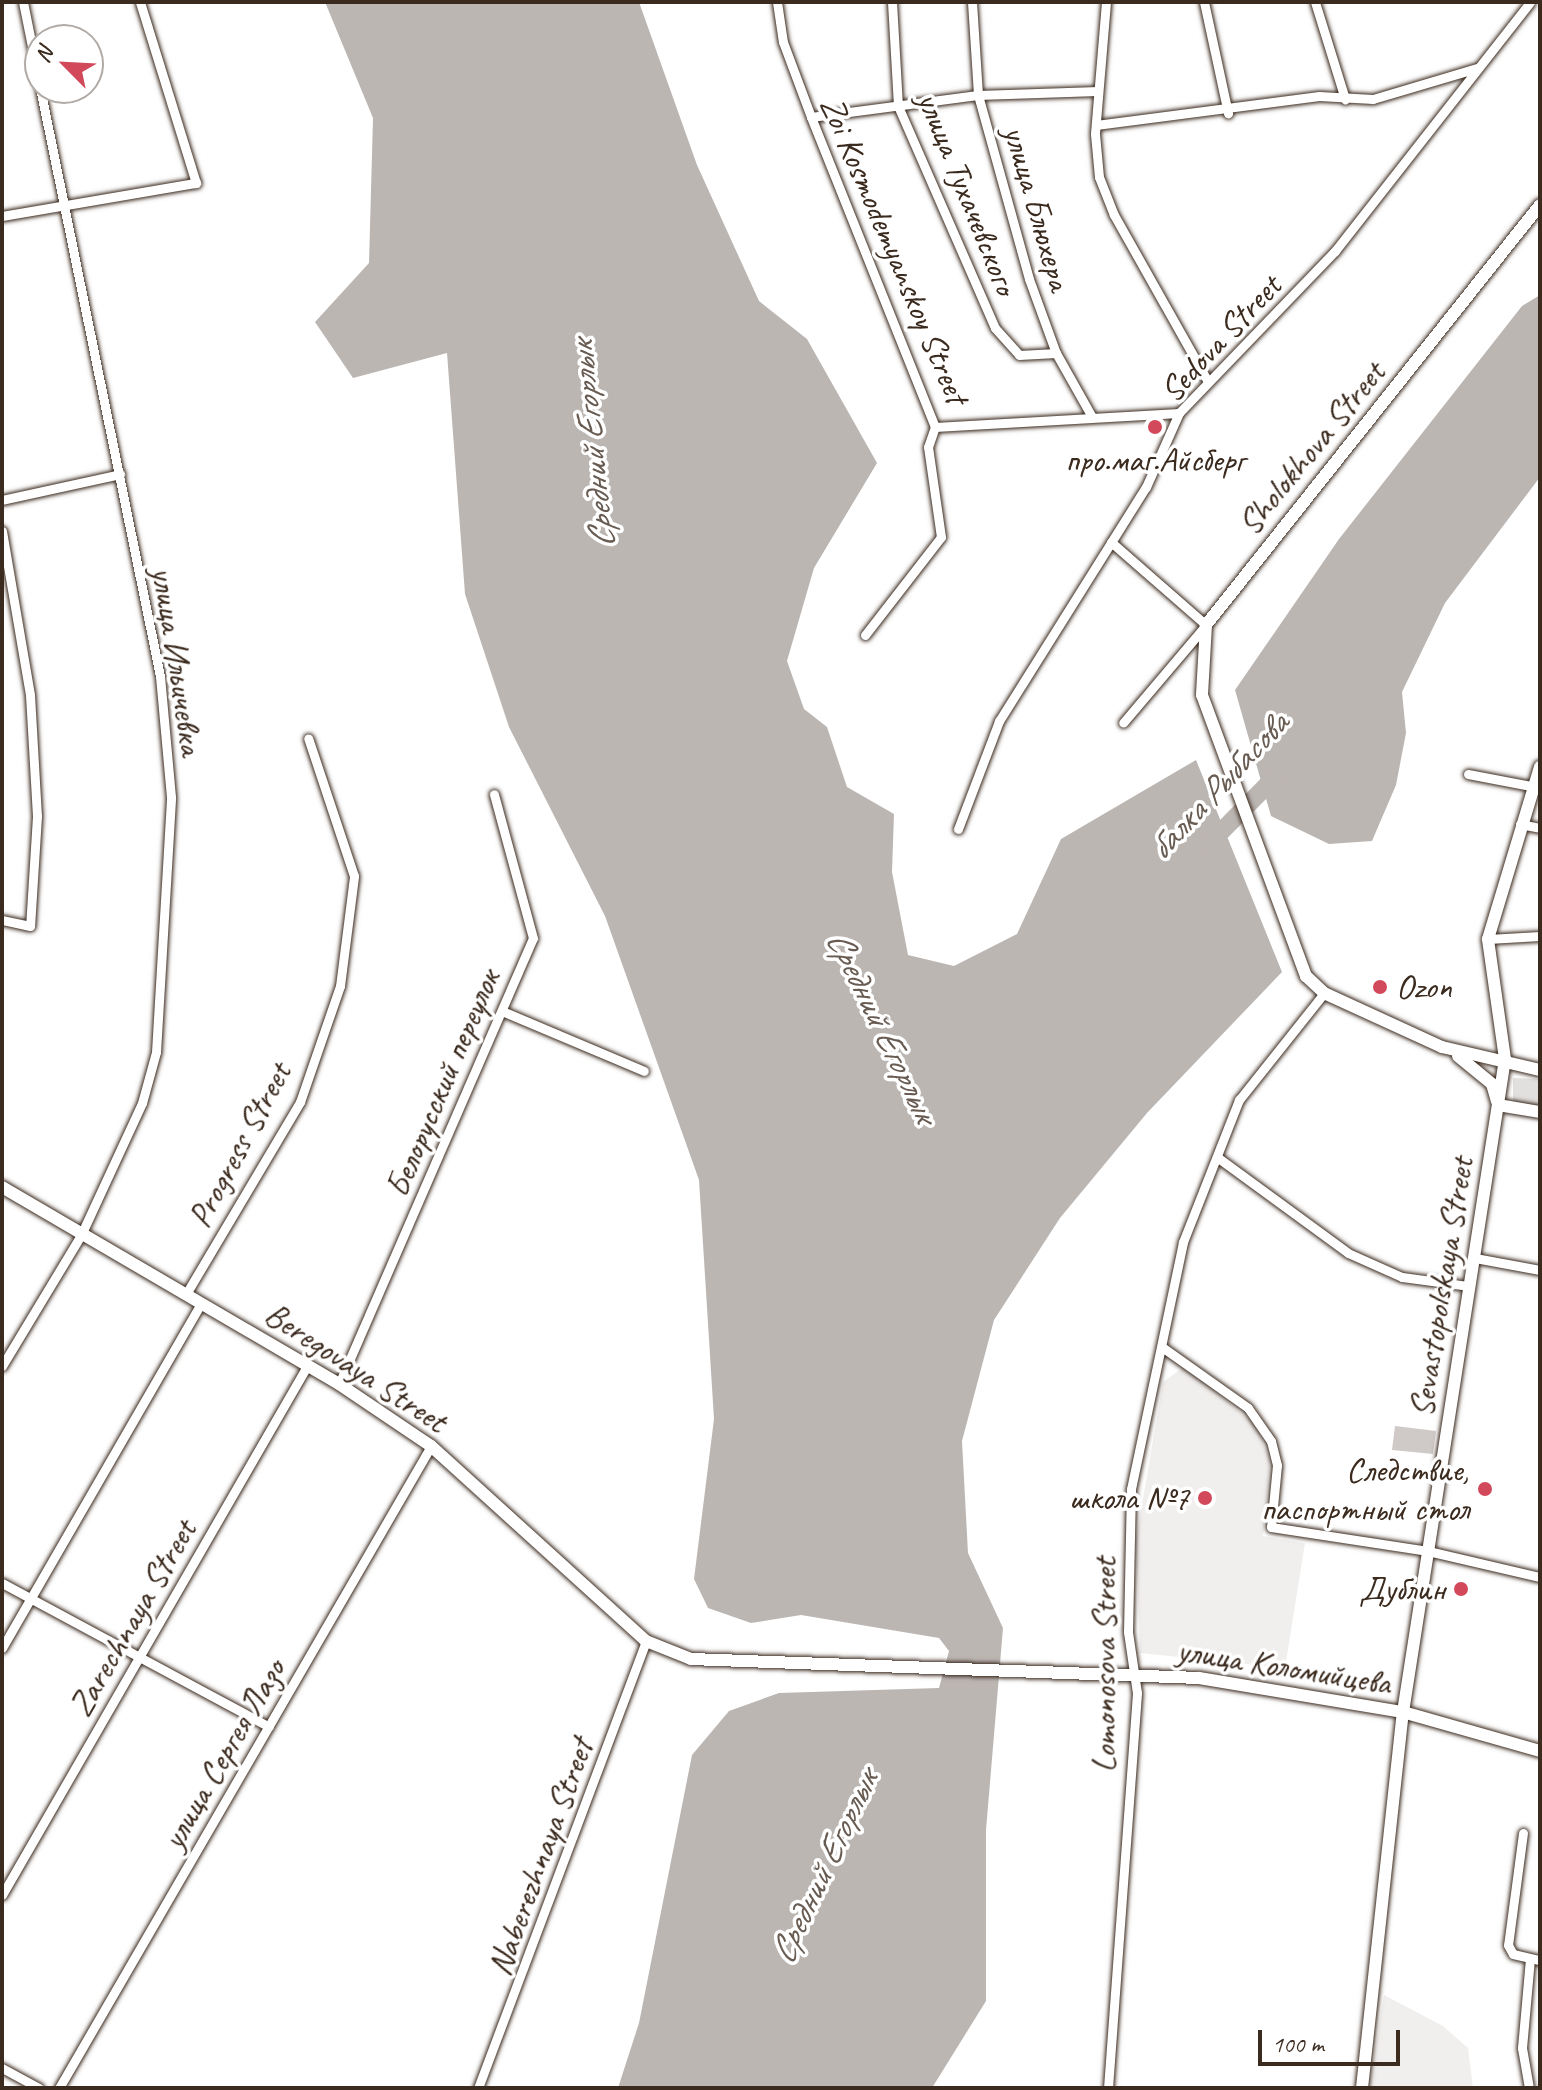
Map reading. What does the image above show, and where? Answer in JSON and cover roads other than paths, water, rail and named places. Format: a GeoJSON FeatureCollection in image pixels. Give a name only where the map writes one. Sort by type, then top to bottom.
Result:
{"type":"FeatureCollection","features":[{"type":"Feature","properties":{"kind":"main road","name":"Sholokhova Street"},"geometry":{"type":"LineString","coordinates":[[1206,625],[1540,205]]}},
{"type":"Feature","properties":{"kind":"main road"},"geometry":{"type":"LineString","coordinates":[[1206,625],[1202,695],[1209,729],[1306,976],[1324,993],[1442,1047],[1477,1067],[1492,1084],[1498,1105],[1540,1112]]}},
{"type":"Feature","properties":{"kind":"main road","name":"Sevastopolskaya Street"},"geometry":{"type":"LineString","coordinates":[[1362,2088],[1403,1712],[1504,1065],[1488,939],[1531,786],[1540,767]]}},
{"type":"Feature","properties":{"kind":"main road"},"geometry":{"type":"LineString","coordinates":[[1442,1047],[1504,1065],[1540,1070]]}},
{"type":"Feature","properties":{"kind":"main road","name":"Beregovaya Street"},"geometry":{"type":"LineString","coordinates":[[2,1187],[339,1384],[431,1446],[646,1641]]}},
{"type":"Feature","properties":{"kind":"main road","name":"улица Коломийцева"},"geometry":{"type":"LineString","coordinates":[[646,1641],[691,1659],[1135,1674],[1255,1685],[1403,1712],[1540,1751]]}},
{"type":"Feature","properties":{"kind":"street","name":"улица Ильичевка"},"geometry":{"type":"LineString","coordinates":[[23,2],[27,24]]}},
{"type":"Feature","properties":{"kind":"street"},"geometry":{"type":"LineString","coordinates":[[2,216],[196,183],[140,2]]}},
{"type":"Feature","properties":{"kind":"street","name":"Zoi Kosmodemyanskoy Street"},"geometry":{"type":"LineString","coordinates":[[777,2],[783,42],[935,427],[1179,413]]}},
{"type":"Feature","properties":{"kind":"street","name":"улица Тухачевского"},"geometry":{"type":"LineString","coordinates":[[892,2],[898,106],[1006,346],[1019,355],[1056,353]]}},
{"type":"Feature","properties":{"kind":"street","name":"улица Блюхера"},"geometry":{"type":"LineString","coordinates":[[972,2],[978,95],[1056,353],[1092,417]]}},
{"type":"Feature","properties":{"kind":"street"},"geometry":{"type":"LineString","coordinates":[[1106,2],[1096,125],[1099,177],[1114,215],[1207,380]]}},
{"type":"Feature","properties":{"kind":"street"},"geometry":{"type":"LineString","coordinates":[[1204,2],[1228,113]]}},
{"type":"Feature","properties":{"kind":"street"},"geometry":{"type":"LineString","coordinates":[[1315,2],[1345,99]]}},
{"type":"Feature","properties":{"kind":"street","name":"Sedova Street"},"geometry":{"type":"LineString","coordinates":[[958,829],[999,721],[1111,542],[1179,413],[1207,380],[1335,251],[1530,2]]}},
{"type":"Feature","properties":{"kind":"street"},"geometry":{"type":"LineString","coordinates":[[1096,125],[1228,113],[1319,96],[1373,99],[1477,68]]}},
{"type":"Feature","properties":{"kind":"street"},"geometry":{"type":"LineString","coordinates":[[811,117],[978,95],[1098,91]]}},
{"type":"Feature","properties":{"kind":"street","name":"улица Ильичевка"},"geometry":{"type":"LineString","coordinates":[[2,1366],[81,1235],[142,1103],[156,1052],[171,797],[160,676],[43,104]]}},
{"type":"Feature","properties":{"kind":"street"},"geometry":{"type":"LineString","coordinates":[[865,635],[941,537],[928,447],[935,427]]}},
{"type":"Feature","properties":{"kind":"street"},"geometry":{"type":"LineString","coordinates":[[2,500],[120,474]]}},
{"type":"Feature","properties":{"kind":"street"},"geometry":{"type":"LineString","coordinates":[[2,531],[30,695],[37,816],[30,926],[2,920]]}},
{"type":"Feature","properties":{"kind":"street"},"geometry":{"type":"LineString","coordinates":[[1111,542],[1206,625]]}},
{"type":"Feature","properties":{"kind":"street","name":"Sholokhova Street"},"geometry":{"type":"LineString","coordinates":[[1123,723],[1206,625]]}},
{"type":"Feature","properties":{"kind":"street","name":"Progress Street"},"geometry":{"type":"LineString","coordinates":[[186,1294],[300,1102],[340,986],[354,876],[308,738]]}},
{"type":"Feature","properties":{"kind":"street"},"geometry":{"type":"LineString","coordinates":[[1468,774],[1531,786]]}},
{"type":"Feature","properties":{"kind":"street","name":"Белорусский переулок"},"geometry":{"type":"LineString","coordinates":[[339,1384],[533,938],[494,794]]}},
{"type":"Feature","properties":{"kind":"street"},"geometry":{"type":"LineString","coordinates":[[1520,824],[1540,828]]}},
{"type":"Feature","properties":{"kind":"street"},"geometry":{"type":"LineString","coordinates":[[1488,939],[1540,936]]}},
{"type":"Feature","properties":{"kind":"street","name":"Lomonosova Street"},"geometry":{"type":"LineString","coordinates":[[1108,2088],[1135,1674],[1128,1632],[1131,1489],[1183,1242],[1239,1100],[1324,993]]}},
{"type":"Feature","properties":{"kind":"street"},"geometry":{"type":"LineString","coordinates":[[502,1011],[644,1071]]}},
{"type":"Feature","properties":{"kind":"street"},"geometry":{"type":"LineString","coordinates":[[1217,1157],[1348,1253],[1402,1277],[1469,1286]]}},
{"type":"Feature","properties":{"kind":"street"},"geometry":{"type":"LineString","coordinates":[[1475,1258],[1540,1270]]}},
{"type":"Feature","properties":{"kind":"street"},"geometry":{"type":"LineString","coordinates":[[2,1648],[201,1304]]}},
{"type":"Feature","properties":{"kind":"street"},"geometry":{"type":"LineString","coordinates":[[1162,1347],[1248,1408],[1271,1441],[1277,1465],[1271,1527],[1428,1551],[1540,1577]]}},
{"type":"Feature","properties":{"kind":"street","name":"Zarechnaya Street"},"geometry":{"type":"LineString","coordinates":[[2,1895],[307,1366]]}},
{"type":"Feature","properties":{"kind":"street","name":"улица Сергея Лазо"},"geometry":{"type":"LineString","coordinates":[[59,2088],[431,1446]]}},
{"type":"Feature","properties":{"kind":"street"},"geometry":{"type":"LineString","coordinates":[[2,1583],[269,1727]]}},
{"type":"Feature","properties":{"kind":"street","name":"Naberezhnaya Street"},"geometry":{"type":"LineString","coordinates":[[478,2088],[646,1641]]}},
{"type":"Feature","properties":{"kind":"street"},"geometry":{"type":"LineString","coordinates":[[1523,1833],[1508,1945],[1513,1954],[1535,1960],[1522,2048],[1529,2088]]}},
{"type":"Feature","properties":{"kind":"street"},"geometry":{"type":"LineString","coordinates":[[2,2068],[39,2088]]}},
{"type":"Feature","properties":{"kind":"water","name":"Средний Егорлык"},"geometry":{"type":"Polygon","coordinates":[[[325,2],[639,2],[697,165],[759,301],[807,339],[877,463],[814,568],[787,661],[804,709],[827,727],[847,787],[894,814],[892,872],[908,955],[954,966],[1017,934],[1061,839],[1196,760],[1282,972],[1147,1113],[1060,1218],[994,1320],[962,1441],[968,1553],[1003,1628],[986,1830],[986,2001],[932,2088],[618,2088],[639,2023],[692,1755],[729,1711],[779,1693],[939,1688],[949,1651],[939,1638],[801,1615],[751,1623],[708,1608],[694,1579],[714,1419],[699,1180],[605,916],[509,727],[465,594],[447,353],[353,378],[315,322],[369,263],[373,118],[325,2]]]}},
{"type":"Feature","properties":{"kind":"water"},"geometry":{"type":"Polygon","coordinates":[[[1540,295],[1540,477],[1445,603],[1402,692],[1406,733],[1396,785],[1372,841],[1329,844],[1271,816],[1235,690],[1339,539],[1522,306],[1540,295]]]}},
{"type":"Feature","properties":{"kind":"waterway","name":"балка Рыбасова"},"geometry":{"type":"LineString","coordinates":[[1208,845],[1280,772]]}},
{"type":"Feature","properties":{"kind":"place","name":"про.маг.Айсберг"},"geometry":{"type":"Point","coordinates":[1155,427]}},
{"type":"Feature","properties":{"kind":"place","name":"Ozon"},"geometry":{"type":"Point","coordinates":[1380,987]}},
{"type":"Feature","properties":{"kind":"place","name":"Следствие, паспортный стол"},"geometry":{"type":"Point","coordinates":[1485,1489]}},
{"type":"Feature","properties":{"kind":"place","name":"школа №7"},"geometry":{"type":"Point","coordinates":[1205,1498]}},
{"type":"Feature","properties":{"kind":"place","name":"Дублин"},"geometry":{"type":"Point","coordinates":[1461,1589]}}]}
